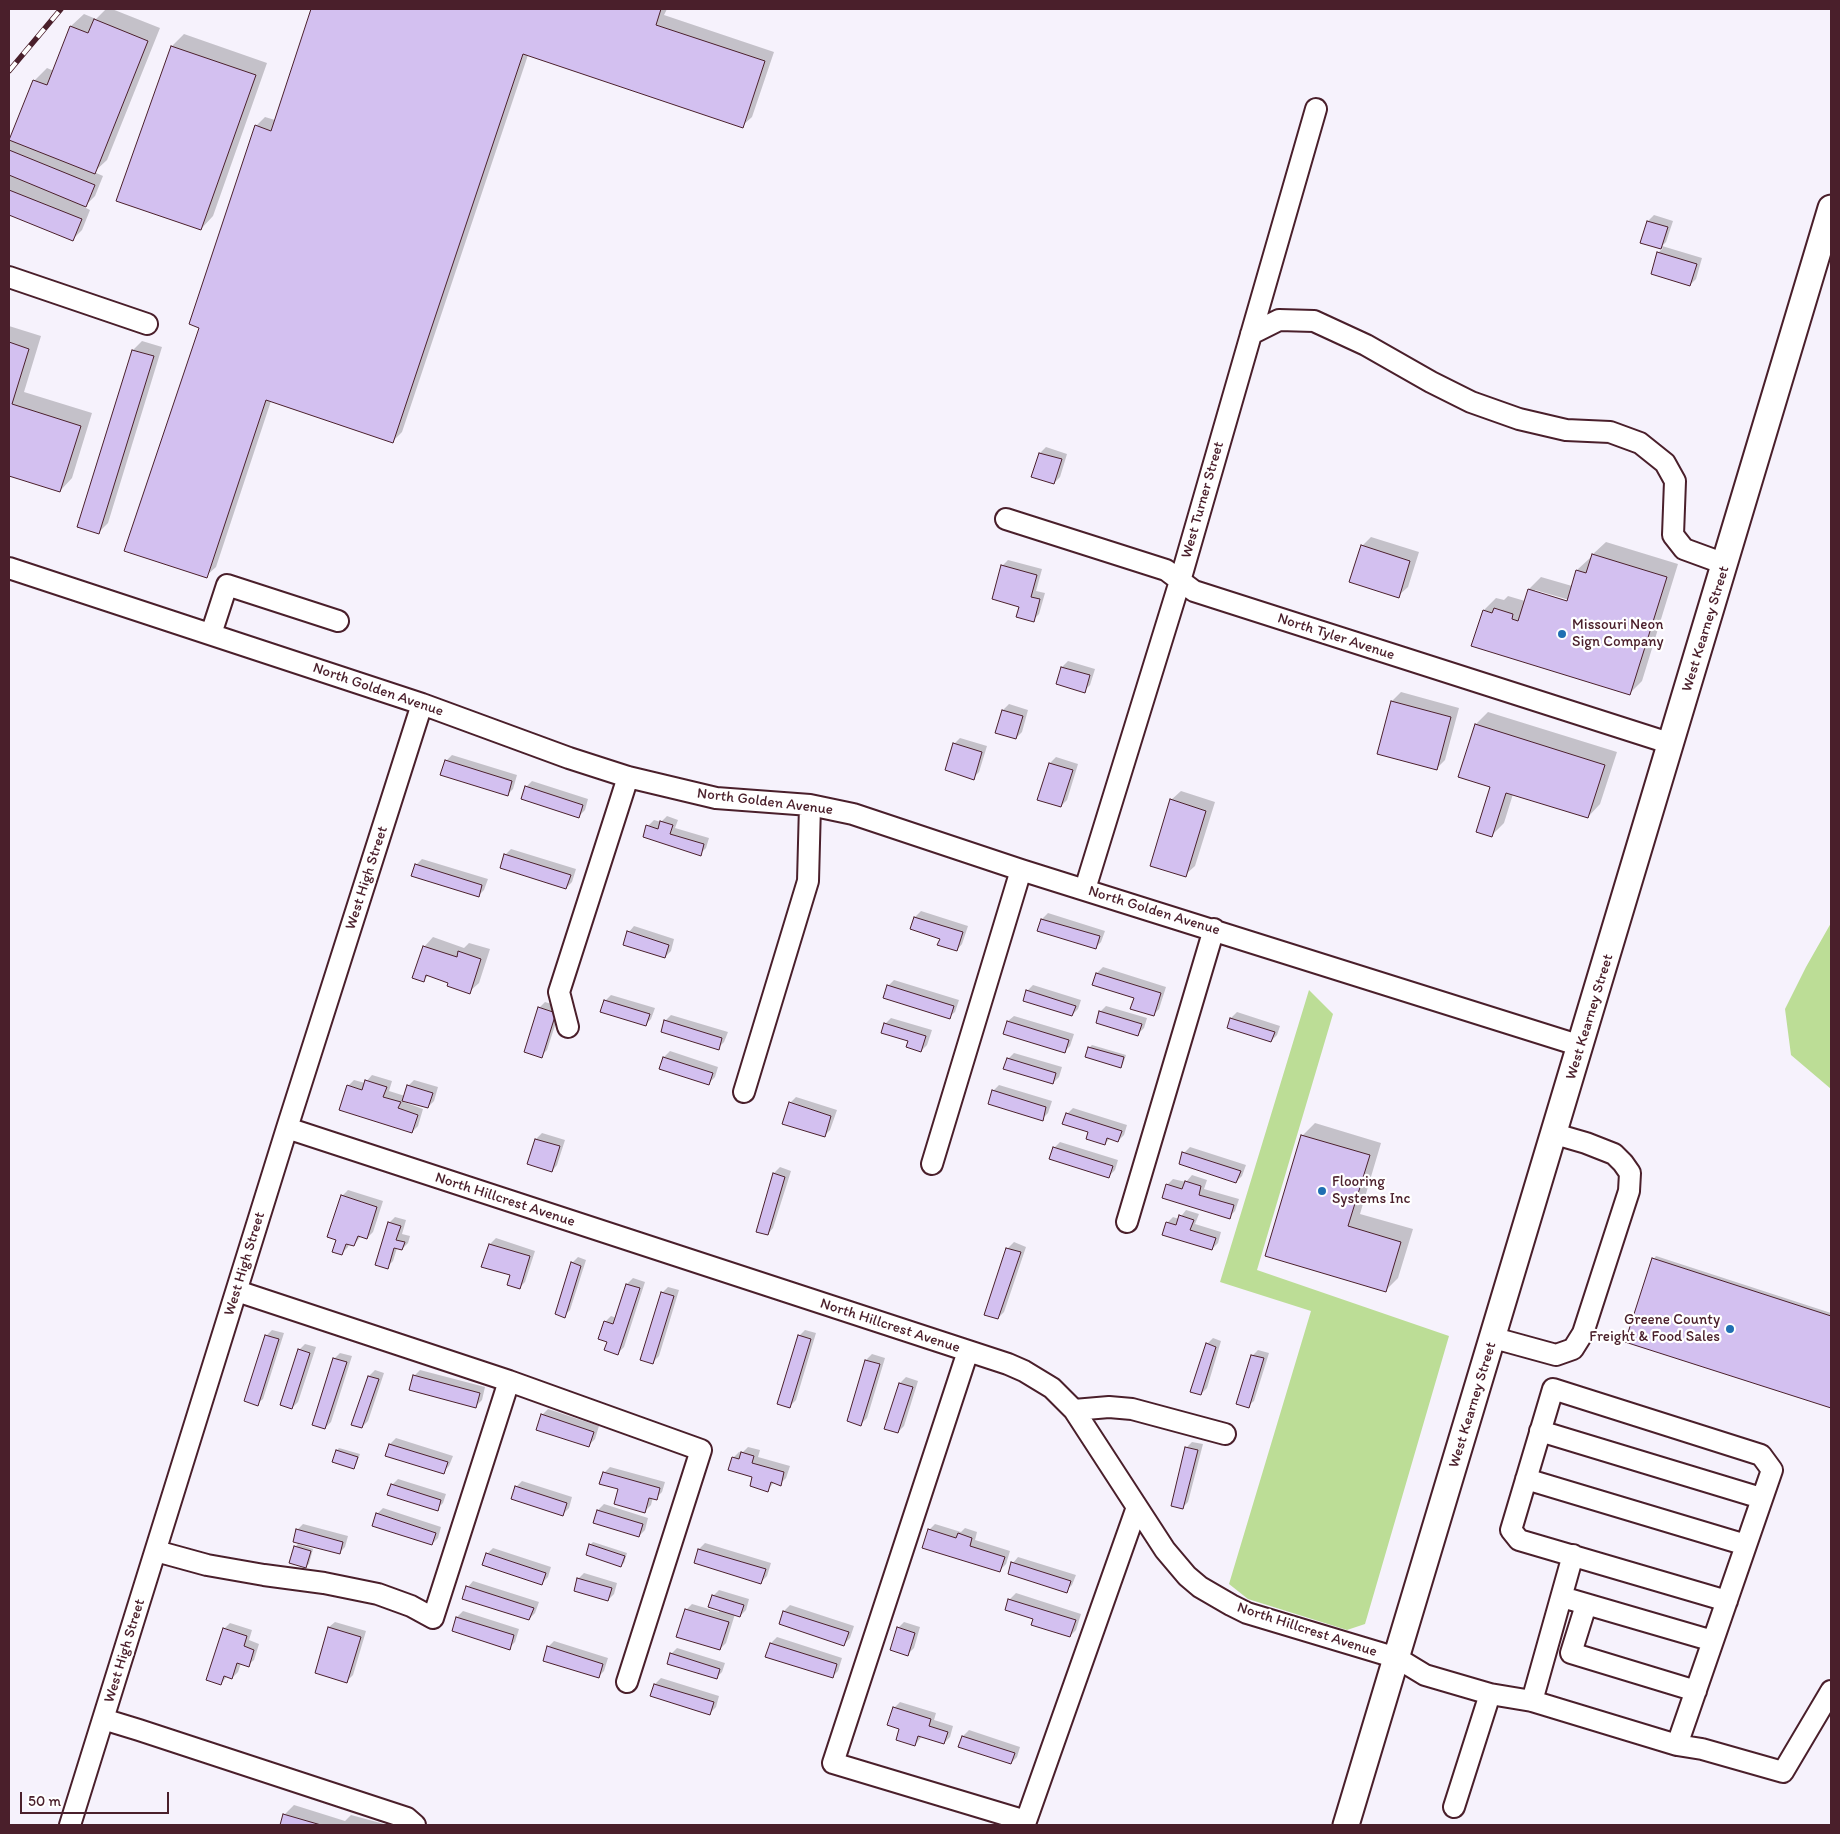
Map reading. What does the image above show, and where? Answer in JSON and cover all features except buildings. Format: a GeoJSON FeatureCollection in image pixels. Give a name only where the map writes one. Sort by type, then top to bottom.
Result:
{"type":"FeatureCollection","features":[{"type":"Feature","properties":{"kind":"main road","name":"West Kearney Street"},"geometry":{"type":"LineString","coordinates":[[1346,1825],[1494,1338],[1831,208]]}},
{"type":"Feature","properties":{"kind":"street","name":"West Turner Street"},"geometry":{"type":"LineString","coordinates":[[1085,889],[1180,581],[1316,109]]}},
{"type":"Feature","properties":{"kind":"street"},"geometry":{"type":"LineString","coordinates":[[9,277],[147,324]]}},
{"type":"Feature","properties":{"kind":"street"},"geometry":{"type":"LineString","coordinates":[[1251,334],[1279,320],[1314,321],[1366,345],[1431,382],[1471,402],[1519,419],[1566,430],[1610,432],[1640,443],[1665,463],[1675,481],[1673,535],[1684,549],[1725,564]]}},
{"type":"Feature","properties":{"kind":"street","name":"North Tyler Avenue"},"geometry":{"type":"LineString","coordinates":[[1006,519],[1166,570],[1194,591],[1672,744]]}},
{"type":"Feature","properties":{"kind":"street","name":"North Golden Avenue"},"geometry":{"type":"LineString","coordinates":[[9,568],[422,704],[568,758],[628,777],[716,798],[810,804],[853,814],[1022,870],[1581,1046]]}},
{"type":"Feature","properties":{"kind":"street"},"geometry":{"type":"LineString","coordinates":[[211,634],[228,585],[338,621]]}},
{"type":"Feature","properties":{"kind":"street","name":"West High Street"},"geometry":{"type":"LineString","coordinates":[[73,1825],[287,1128],[422,704]]}},
{"type":"Feature","properties":{"kind":"street"},"geometry":{"type":"LineString","coordinates":[[568,1027],[559,992],[628,777]]}},
{"type":"Feature","properties":{"kind":"street"},"geometry":{"type":"LineString","coordinates":[[744,1092],[808,881],[810,804]]}},
{"type":"Feature","properties":{"kind":"street"},"geometry":{"type":"LineString","coordinates":[[932,1164],[1022,870]]}},
{"type":"Feature","properties":{"kind":"street"},"geometry":{"type":"LineString","coordinates":[[1127,1222],[1214,929]]}},
{"type":"Feature","properties":{"kind":"street","name":"North Hillcrest Avenue"},"geometry":{"type":"LineString","coordinates":[[287,1128],[1008,1364],[1038,1379],[1052,1388],[1074,1410],[1175,1563],[1187,1576],[1215,1596],[1247,1613],[1397,1658],[1425,1675],[1490,1694],[1532,1701],[1677,1745],[1702,1749],[1783,1772],[1831,1691]]}},
{"type":"Feature","properties":{"kind":"street"},"geometry":{"type":"LineString","coordinates":[[1494,1338],[1556,1355],[1574,1349],[1584,1333],[1629,1191],[1630,1174],[1614,1154],[1555,1134]]}},
{"type":"Feature","properties":{"kind":"street"},"geometry":{"type":"LineString","coordinates":[[237,1291],[510,1381],[701,1450],[627,1682]]}},
{"type":"Feature","properties":{"kind":"street"},"geometry":{"type":"LineString","coordinates":[[968,1351],[832,1763],[1026,1821],[1137,1506]]}},
{"type":"Feature","properties":{"kind":"street"},"geometry":{"type":"LineString","coordinates":[[156,1551],[207,1565],[324,1583],[378,1594],[411,1606],[433,1618],[510,1381]]}},
{"type":"Feature","properties":{"kind":"street"},"geometry":{"type":"LineString","coordinates":[[1677,1745],[1772,1470],[1761,1455],[1553,1389],[1511,1530],[1519,1540],[1726,1601]]}},
{"type":"Feature","properties":{"kind":"street"},"geometry":{"type":"LineString","coordinates":[[1074,1410],[1109,1406],[1132,1409],[1225,1434]]}},
{"type":"Feature","properties":{"kind":"street"},"geometry":{"type":"LineString","coordinates":[[1540,1431],[1761,1498]]}},
{"type":"Feature","properties":{"kind":"street"},"geometry":{"type":"LineString","coordinates":[[1526,1479],[1746,1545]]}},
{"type":"Feature","properties":{"kind":"street"},"geometry":{"type":"LineString","coordinates":[[1532,1701],[1573,1555]]}},
{"type":"Feature","properties":{"kind":"street"},"geometry":{"type":"LineString","coordinates":[[1562,1597],[1713,1642]]}},
{"type":"Feature","properties":{"kind":"street"},"geometry":{"type":"LineString","coordinates":[[1586,1605],[1571,1653],[1696,1691]]}},
{"type":"Feature","properties":{"kind":"street"},"geometry":{"type":"LineString","coordinates":[[1454,1807],[1490,1694]]}},
{"type":"Feature","properties":{"kind":"street"},"geometry":{"type":"LineString","coordinates":[[104,1719],[407,1818],[415,1825]]}},
{"type":"Feature","properties":{"kind":"green space"},"geometry":{"type":"Polygon","coordinates":[[[1831,923],[1831,1089],[1791,1055],[1785,1009],[1831,923]]]}},
{"type":"Feature","properties":{"kind":"green space"},"geometry":{"type":"Polygon","coordinates":[[[1309,990],[1333,1014],[1257,1270],[1449,1336],[1365,1624],[1347,1630],[1248,1599],[1229,1584],[1311,1311],[1220,1282],[1309,990]]]}},
{"type":"Feature","properties":{"kind":"railway"},"geometry":{"type":"LineString","coordinates":[[9,71],[61,9]]}},
{"type":"Feature","properties":{"kind":"place","name":"Missouri Neon Sign Company"},"geometry":{"type":"Point","coordinates":[1562,634]}},
{"type":"Feature","properties":{"kind":"place","name":"Flooring Systems Inc"},"geometry":{"type":"Point","coordinates":[1322,1191]}},
{"type":"Feature","properties":{"kind":"place","name":"Greene County Freight & Food Sales"},"geometry":{"type":"Point","coordinates":[1730,1329]}}]}
